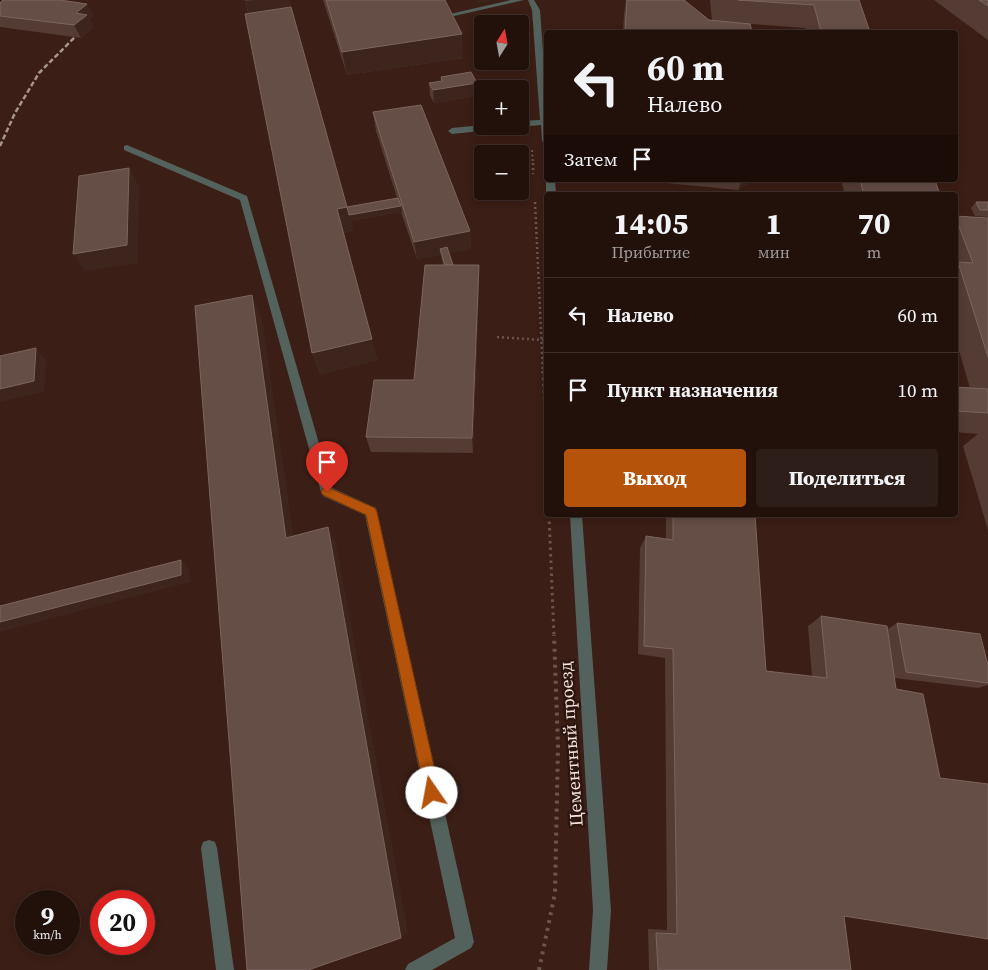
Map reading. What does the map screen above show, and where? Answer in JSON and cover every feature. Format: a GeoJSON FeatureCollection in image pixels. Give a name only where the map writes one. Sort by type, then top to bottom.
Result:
{"type":"FeatureCollection","features":[{"type":"Feature","properties":{"kind":"street"},"geometry":{"type":"LineString","coordinates":[[454,14],[521,0]]}},
{"type":"Feature","properties":{"kind":"street"},"geometry":{"type":"LineString","coordinates":[[530,123],[544,122],[536,10],[531,0]]}},
{"type":"Feature","properties":{"kind":"street"},"geometry":{"type":"LineString","coordinates":[[452,131],[474,129]]}},
{"type":"Feature","properties":{"kind":"street"},"geometry":{"type":"LineString","coordinates":[[127,148],[244,198],[327,492],[371,512],[465,942],[414,970]]}},
{"type":"Feature","properties":{"kind":"street","name":"Цементный проезд"},"geometry":{"type":"LineString","coordinates":[[576,517],[602,910],[598,970]]}},
{"type":"Feature","properties":{"kind":"street"},"geometry":{"type":"LineString","coordinates":[[209,848],[225,970]]}},
{"type":"Feature","properties":{"kind":"path"},"geometry":{"type":"LineString","coordinates":[[530,123],[534,182]]}},
{"type":"Feature","properties":{"kind":"path"},"geometry":{"type":"LineString","coordinates":[[535,202],[544,371]]}},
{"type":"Feature","properties":{"kind":"path"},"geometry":{"type":"LineString","coordinates":[[497,337],[543,340]]}},
{"type":"Feature","properties":{"kind":"path"},"geometry":{"type":"LineString","coordinates":[[539,970],[555,893],[558,746],[549,517]]}},
{"type":"Feature","properties":{"kind":"shaded area"},"geometry":{"type":"Polygon","coordinates":[[[0,0],[988,0],[988,970],[0,970],[0,0]]]}},
{"type":"Feature","properties":{"kind":"building"},"geometry":{"type":"Polygon","coordinates":[[[3,0],[60,0],[87,4],[76,13],[87,15],[74,25],[0,16],[0,3],[3,0]]]}},
{"type":"Feature","properties":{"kind":"building"},"geometry":{"type":"Polygon","coordinates":[[[326,0],[445,0],[462,34],[342,52],[326,0]]]}},
{"type":"Feature","properties":{"kind":"building"},"geometry":{"type":"Polygon","coordinates":[[[627,0],[684,0],[709,20],[750,24],[752,30],[625,30],[627,0]]]}},
{"type":"Feature","properties":{"kind":"building"},"geometry":{"type":"Polygon","coordinates":[[[738,0],[859,0],[869,30],[820,30],[814,5],[738,0]]]}},
{"type":"Feature","properties":{"kind":"building"},"geometry":{"type":"Polygon","coordinates":[[[979,0],[988,0],[988,6],[979,0]]]}},
{"type":"Feature","properties":{"kind":"building"},"geometry":{"type":"Polygon","coordinates":[[[291,7],[347,207],[337,209],[372,339],[312,353],[245,14],[291,7]]]}},
{"type":"Feature","properties":{"kind":"building"},"geometry":{"type":"Polygon","coordinates":[[[471,72],[475,80],[474,83],[433,90],[429,83],[442,81],[441,77],[471,72]]]}},
{"type":"Feature","properties":{"kind":"building"},"geometry":{"type":"Polygon","coordinates":[[[421,105],[470,231],[414,242],[373,112],[421,105]]]}},
{"type":"Feature","properties":{"kind":"building"},"geometry":{"type":"Polygon","coordinates":[[[129,168],[127,245],[73,254],[79,176],[129,168]]]}},
{"type":"Feature","properties":{"kind":"building"},"geometry":{"type":"Polygon","coordinates":[[[861,182],[936,182],[939,192],[863,192],[861,182]]]}},
{"type":"Feature","properties":{"kind":"building"},"geometry":{"type":"Polygon","coordinates":[[[398,198],[401,206],[349,215],[347,207],[398,198]]]}},
{"type":"Feature","properties":{"kind":"building"},"geometry":{"type":"Polygon","coordinates":[[[976,202],[988,202],[988,210],[980,210],[976,202]]]}},
{"type":"Feature","properties":{"kind":"building"},"geometry":{"type":"Polygon","coordinates":[[[958,216],[988,218],[988,357],[958,262],[973,263],[958,224],[958,216]]]}},
{"type":"Feature","properties":{"kind":"building"},"geometry":{"type":"Polygon","coordinates":[[[447,247],[453,265],[445,265],[440,249],[447,247]]]}},
{"type":"Feature","properties":{"kind":"building"},"geometry":{"type":"Polygon","coordinates":[[[425,265],[479,265],[472,438],[366,437],[374,380],[414,380],[425,265]]]}},
{"type":"Feature","properties":{"kind":"building"},"geometry":{"type":"Polygon","coordinates":[[[252,295],[286,538],[328,527],[401,938],[308,970],[247,970],[195,306],[252,295]]]}},
{"type":"Feature","properties":{"kind":"building"},"geometry":{"type":"Polygon","coordinates":[[[36,348],[34,381],[0,389],[0,356],[36,348]]]}},
{"type":"Feature","properties":{"kind":"building"},"geometry":{"type":"Polygon","coordinates":[[[958,387],[988,389],[988,413],[958,411],[958,387]]]}},
{"type":"Feature","properties":{"kind":"building"},"geometry":{"type":"Polygon","coordinates":[[[673,517],[755,517],[766,671],[827,678],[821,616],[887,626],[896,689],[923,694],[940,778],[988,784],[988,939],[844,916],[851,970],[658,970],[656,933],[677,934],[673,649],[644,646],[646,536],[673,540],[673,517]]]}},
{"type":"Feature","properties":{"kind":"building"},"geometry":{"type":"Polygon","coordinates":[[[181,560],[181,575],[0,622],[0,606],[181,560]]]}},
{"type":"Feature","properties":{"kind":"building"},"geometry":{"type":"Polygon","coordinates":[[[897,623],[980,634],[988,665],[988,683],[906,672],[897,623]]]}},
{"type":"Feature","properties":{"kind":"railway"},"geometry":{"type":"LineString","coordinates":[[0,146],[15,113],[39,73],[75,37]]}},
{"type":"Feature","properties":{"kind":"route"},"geometry":{"type":"LineString","coordinates":[[327,492],[371,512],[432,793]]}}]}
